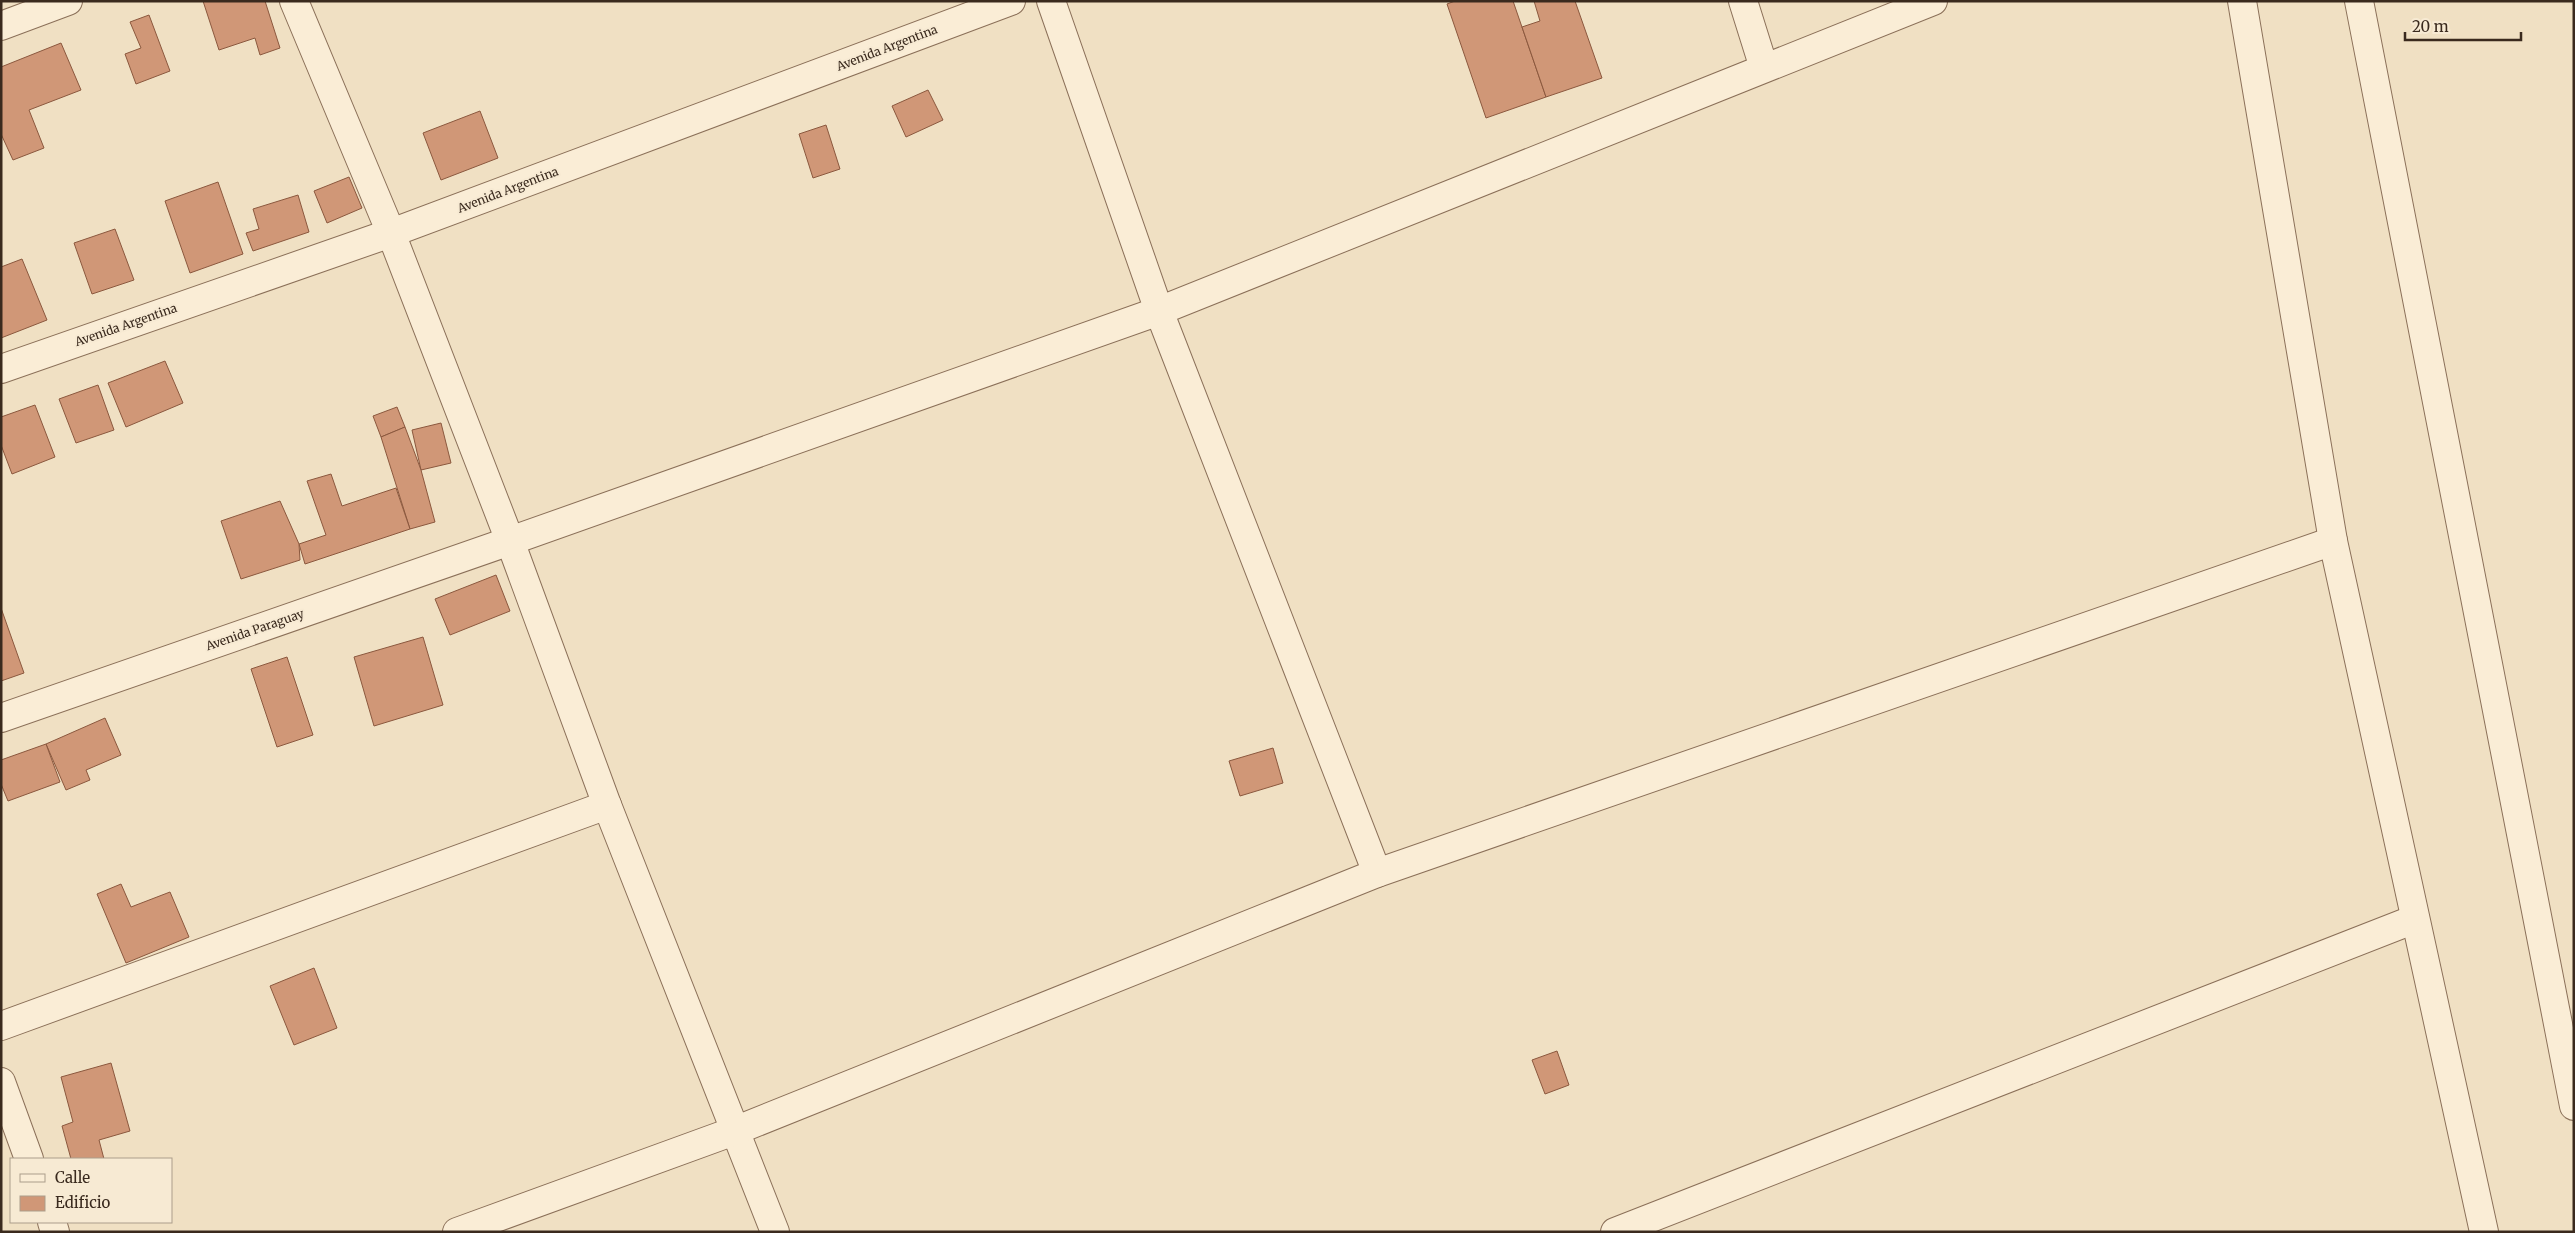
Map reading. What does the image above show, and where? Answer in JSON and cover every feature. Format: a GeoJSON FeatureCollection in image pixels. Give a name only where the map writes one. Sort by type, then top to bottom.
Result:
{"type":"FeatureCollection","features":[{"type":"Feature","properties":{"kind":"street"},"geometry":{"type":"LineString","coordinates":[[1,26],[68,1]]}},
{"type":"Feature","properties":{"kind":"street"},"geometry":{"type":"LineString","coordinates":[[294,1],[392,233],[510,541],[607,805],[775,1232]]}},
{"type":"Feature","properties":{"kind":"street","name":"Avenida Argentina"},"geometry":{"type":"LineString","coordinates":[[1,369],[392,233],[1011,1]]}},
{"type":"Feature","properties":{"kind":"street"},"geometry":{"type":"LineString","coordinates":[[1051,1],[1159,311],[1377,873]]}},
{"type":"Feature","properties":{"kind":"street"},"geometry":{"type":"LineString","coordinates":[[1743,1],[1764,68]]}},
{"type":"Feature","properties":{"kind":"street","name":"Avenida Paraguay"},"geometry":{"type":"LineString","coordinates":[[1,718],[510,541],[1159,311],[1933,1]]}},
{"type":"Feature","properties":{"kind":"street"},"geometry":{"type":"LineString","coordinates":[[2242,1],[2333,541],[2482,1231]]}},
{"type":"Feature","properties":{"kind":"street"},"geometry":{"type":"LineString","coordinates":[[2359,1],[2574,1106]]}},
{"type":"Feature","properties":{"kind":"street"},"geometry":{"type":"LineString","coordinates":[[457,1232],[736,1130],[1377,873],[2333,541]]}},
{"type":"Feature","properties":{"kind":"street"},"geometry":{"type":"LineString","coordinates":[[1,1026],[607,805]]}},
{"type":"Feature","properties":{"kind":"street"},"geometry":{"type":"LineString","coordinates":[[1615,1232],[2416,919]]}},
{"type":"Feature","properties":{"kind":"street"},"geometry":{"type":"LineString","coordinates":[[1,1082],[29,1158]]}},
{"type":"Feature","properties":{"kind":"building"},"geometry":{"type":"Polygon","coordinates":[[[203,1],[265,1],[280,48],[260,55],[255,38],[219,50],[203,1]]]}},
{"type":"Feature","properties":{"kind":"building"},"geometry":{"type":"Polygon","coordinates":[[[1455,1],[1513,1],[1546,97],[1486,118],[1447,4],[1455,1]]]}},
{"type":"Feature","properties":{"kind":"building"},"geometry":{"type":"Polygon","coordinates":[[[1534,1],[1575,1],[1602,78],[1546,97],[1522,27],[1540,21],[1534,1]]]}},
{"type":"Feature","properties":{"kind":"building"},"geometry":{"type":"Polygon","coordinates":[[[149,15],[170,71],[136,84],[125,54],[141,48],[130,22],[149,15]]]}},
{"type":"Feature","properties":{"kind":"building"},"geometry":{"type":"Polygon","coordinates":[[[61,43],[81,90],[29,110],[44,148],[13,160],[1,134],[1,67],[61,43]]]}},
{"type":"Feature","properties":{"kind":"building"},"geometry":{"type":"Polygon","coordinates":[[[928,90],[943,120],[906,137],[892,106],[928,90]]]}},
{"type":"Feature","properties":{"kind":"building"},"geometry":{"type":"Polygon","coordinates":[[[480,111],[498,158],[441,180],[423,133],[480,111]]]}},
{"type":"Feature","properties":{"kind":"building"},"geometry":{"type":"Polygon","coordinates":[[[826,125],[840,169],[813,178],[799,134],[826,125]]]}},
{"type":"Feature","properties":{"kind":"building"},"geometry":{"type":"Polygon","coordinates":[[[349,177],[362,208],[327,223],[314,191],[349,177]]]}},
{"type":"Feature","properties":{"kind":"building"},"geometry":{"type":"Polygon","coordinates":[[[218,182],[243,254],[190,273],[165,201],[218,182]]]}},
{"type":"Feature","properties":{"kind":"building"},"geometry":{"type":"Polygon","coordinates":[[[298,195],[309,232],[253,251],[246,233],[259,229],[253,209],[298,195]]]}},
{"type":"Feature","properties":{"kind":"building"},"geometry":{"type":"Polygon","coordinates":[[[115,229],[134,280],[92,294],[74,243],[115,229]]]}},
{"type":"Feature","properties":{"kind":"building"},"geometry":{"type":"Polygon","coordinates":[[[22,259],[47,320],[1,338],[1,267],[22,259]]]}},
{"type":"Feature","properties":{"kind":"building"},"geometry":{"type":"Polygon","coordinates":[[[165,361],[183,403],[126,427],[108,383],[165,361]]]}},
{"type":"Feature","properties":{"kind":"building"},"geometry":{"type":"Polygon","coordinates":[[[98,385],[114,430],[76,443],[59,399],[98,385]]]}},
{"type":"Feature","properties":{"kind":"building"},"geometry":{"type":"Polygon","coordinates":[[[35,405],[55,457],[12,474],[1,445],[1,417],[35,405]]]}},
{"type":"Feature","properties":{"kind":"building"},"geometry":{"type":"Polygon","coordinates":[[[397,407],[405,427],[381,437],[373,416],[397,407]]]}},
{"type":"Feature","properties":{"kind":"building"},"geometry":{"type":"Polygon","coordinates":[[[441,423],[451,463],[421,470],[412,430],[441,423]]]}},
{"type":"Feature","properties":{"kind":"building"},"geometry":{"type":"Polygon","coordinates":[[[405,427],[421,470],[435,522],[410,529],[381,437],[405,427]]]}},
{"type":"Feature","properties":{"kind":"building"},"geometry":{"type":"Polygon","coordinates":[[[331,474],[342,506],[396,488],[410,529],[305,564],[299,544],[326,535],[307,481],[331,474]]]}},
{"type":"Feature","properties":{"kind":"building"},"geometry":{"type":"Polygon","coordinates":[[[280,501],[299,544],[300,560],[241,579],[221,521],[280,501]]]}},
{"type":"Feature","properties":{"kind":"building"},"geometry":{"type":"Polygon","coordinates":[[[496,575],[510,611],[450,635],[435,599],[496,575]]]}},
{"type":"Feature","properties":{"kind":"building"},"geometry":{"type":"Polygon","coordinates":[[[1,608],[24,673],[1,681],[1,608]]]}},
{"type":"Feature","properties":{"kind":"building"},"geometry":{"type":"Polygon","coordinates":[[[423,637],[443,705],[374,726],[354,657],[423,637]]]}},
{"type":"Feature","properties":{"kind":"building"},"geometry":{"type":"Polygon","coordinates":[[[287,657],[313,735],[277,747],[251,669],[287,657]]]}},
{"type":"Feature","properties":{"kind":"building"},"geometry":{"type":"Polygon","coordinates":[[[105,718],[121,755],[86,770],[90,780],[66,790],[46,744],[105,718]]]}},
{"type":"Feature","properties":{"kind":"building"},"geometry":{"type":"Polygon","coordinates":[[[46,744],[60,782],[8,801],[1,784],[1,760],[46,744]]]}},
{"type":"Feature","properties":{"kind":"building"},"geometry":{"type":"Polygon","coordinates":[[[1273,748],[1283,783],[1240,796],[1229,761],[1273,748]]]}},
{"type":"Feature","properties":{"kind":"building"},"geometry":{"type":"Polygon","coordinates":[[[121,884],[131,907],[170,892],[189,937],[126,963],[97,894],[121,884]]]}},
{"type":"Feature","properties":{"kind":"building"},"geometry":{"type":"Polygon","coordinates":[[[314,968],[337,1028],[294,1045],[270,986],[314,968]]]}},
{"type":"Feature","properties":{"kind":"building"},"geometry":{"type":"Polygon","coordinates":[[[1557,1051],[1569,1085],[1545,1094],[1532,1060],[1557,1051]]]}},
{"type":"Feature","properties":{"kind":"building"},"geometry":{"type":"Polygon","coordinates":[[[111,1063],[130,1131],[99,1140],[104,1158],[71,1158],[62,1126],[73,1122],[61,1077],[111,1063]]]}}]}
